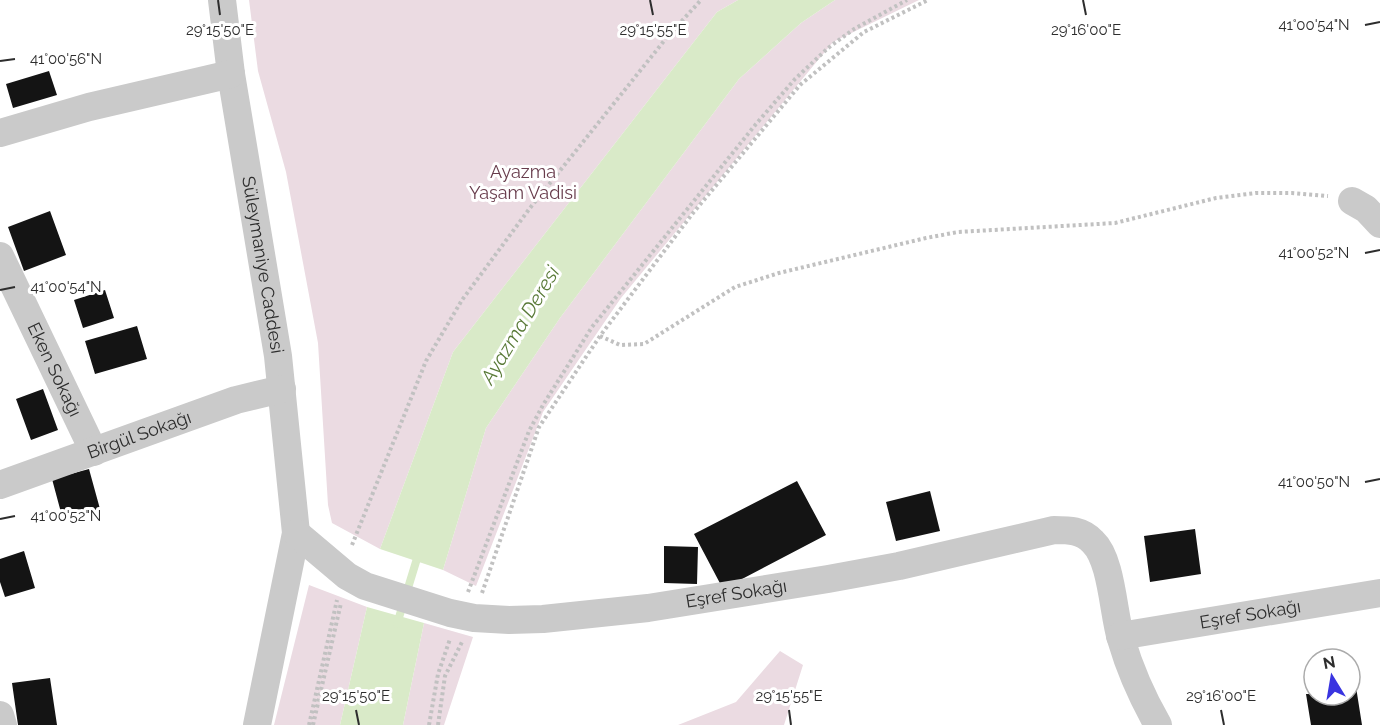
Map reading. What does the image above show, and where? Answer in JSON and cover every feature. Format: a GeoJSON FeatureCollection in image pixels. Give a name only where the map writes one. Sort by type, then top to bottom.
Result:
{"type":"FeatureCollection","features":[{"type":"Feature","properties":{"kind":"street","name":"Süleymaniye Caddesi"},"geometry":{"type":"LineString","coordinates":[[222,0],[231,74],[282,389],[296,533],[256,725]]}},
{"type":"Feature","properties":{"kind":"street"},"geometry":{"type":"LineString","coordinates":[[0,133],[89,107],[231,74]]}},
{"type":"Feature","properties":{"kind":"street"},"geometry":{"type":"LineString","coordinates":[[1353,201],[1379,221]]}},
{"type":"Feature","properties":{"kind":"street","name":"Eken Sokağı"},"geometry":{"type":"LineString","coordinates":[[0,256],[94,452]]}},
{"type":"Feature","properties":{"kind":"street","name":"Birgül Sokağı"},"geometry":{"type":"LineString","coordinates":[[0,485],[236,400],[282,389]]}},
{"type":"Feature","properties":{"kind":"street","name":"Eşref Sokağı"},"geometry":{"type":"LineString","coordinates":[[296,533],[352,578],[461,615],[543,619],[648,608],[888,568],[1054,530],[1072,530],[1084,534],[1100,550],[1120,636],[1141,694],[1158,725]]}},
{"type":"Feature","properties":{"kind":"street","name":"Eşref Sokağı"},"geometry":{"type":"LineString","coordinates":[[1120,636],[1380,593]]}},
{"type":"Feature","properties":{"kind":"street"},"geometry":{"type":"LineString","coordinates":[[0,715],[3,725]]}},
{"type":"Feature","properties":{"kind":"path"},"geometry":{"type":"LineString","coordinates":[[311,725],[352,578],[351,546],[426,362],[462,300],[538,199],[668,36],[701,0]]}},
{"type":"Feature","properties":{"kind":"path"},"geometry":{"type":"LineString","coordinates":[[429,725],[438,674],[529,431],[592,327],[756,124],[795,80],[828,48],[854,28],[907,0]]}},
{"type":"Feature","properties":{"kind":"path"},"geometry":{"type":"LineString","coordinates":[[438,725],[445,676],[461,615],[539,427],[600,336],[693,213],[800,85],[864,32],[928,0]]}},
{"type":"Feature","properties":{"kind":"path"},"geometry":{"type":"LineString","coordinates":[[600,336],[620,345],[644,344],[735,287],[771,276],[958,232],[1116,223],[1216,198],[1256,193],[1292,193],[1353,201]]}},
{"type":"Feature","properties":{"kind":"green space","name":"Ayazma Yaşam Vadisi"},"geometry":{"type":"Polygon","coordinates":[[[249,0],[738,0],[717,12],[453,352],[380,549],[332,523],[328,505],[318,343],[286,172],[258,71],[249,0]]]}},
{"type":"Feature","properties":{"kind":"green space"},"geometry":{"type":"Polygon","coordinates":[[[835,0],[919,0],[833,42],[621,298],[543,412],[476,586],[443,570],[486,428],[560,318],[739,79],[801,23],[835,0]]]}},
{"type":"Feature","properties":{"kind":"green space"},"geometry":{"type":"Polygon","coordinates":[[[309,585],[367,607],[340,725],[274,725],[309,585]]]}},
{"type":"Feature","properties":{"kind":"green space"},"geometry":{"type":"Polygon","coordinates":[[[424,623],[473,637],[444,725],[403,725],[424,623]]]}},
{"type":"Feature","properties":{"kind":"green space"},"geometry":{"type":"Polygon","coordinates":[[[780,651],[803,665],[784,725],[678,725],[736,702],[780,651]]]}},
{"type":"Feature","properties":{"kind":"water"},"geometry":{"type":"Polygon","coordinates":[[[738,0],[835,0],[801,23],[739,79],[560,318],[486,428],[443,570],[380,549],[453,352],[717,12],[738,0]]]}},
{"type":"Feature","properties":{"kind":"water"},"geometry":{"type":"Polygon","coordinates":[[[367,607],[424,623],[403,725],[340,725],[367,607]]]}},
{"type":"Feature","properties":{"kind":"building"},"geometry":{"type":"Polygon","coordinates":[[[49,71],[57,95],[13,108],[6,84],[49,71]]]}},
{"type":"Feature","properties":{"kind":"building"},"geometry":{"type":"Polygon","coordinates":[[[50,211],[66,255],[24,271],[8,227],[50,211]]]}},
{"type":"Feature","properties":{"kind":"building"},"geometry":{"type":"Polygon","coordinates":[[[105,290],[114,318],[83,328],[74,300],[105,290]]]}},
{"type":"Feature","properties":{"kind":"building"},"geometry":{"type":"Polygon","coordinates":[[[137,326],[147,359],[95,374],[85,341],[137,326]]]}},
{"type":"Feature","properties":{"kind":"building"},"geometry":{"type":"Polygon","coordinates":[[[43,389],[58,430],[31,440],[16,399],[43,389]]]}},
{"type":"Feature","properties":{"kind":"building"},"geometry":{"type":"Polygon","coordinates":[[[89,469],[100,509],[63,520],[52,479],[89,469]]]}},
{"type":"Feature","properties":{"kind":"building"},"geometry":{"type":"Polygon","coordinates":[[[797,481],[826,535],[723,589],[694,534],[797,481]]]}},
{"type":"Feature","properties":{"kind":"building"},"geometry":{"type":"Polygon","coordinates":[[[930,491],[940,531],[896,541],[886,502],[930,491]]]}},
{"type":"Feature","properties":{"kind":"building"},"geometry":{"type":"Polygon","coordinates":[[[1195,529],[1201,574],[1150,582],[1144,536],[1195,529]]]}},
{"type":"Feature","properties":{"kind":"building"},"geometry":{"type":"Polygon","coordinates":[[[664,546],[698,547],[697,584],[664,583],[664,546]]]}},
{"type":"Feature","properties":{"kind":"building"},"geometry":{"type":"Polygon","coordinates":[[[24,551],[35,588],[5,597],[0,582],[0,559],[24,551]]]}},
{"type":"Feature","properties":{"kind":"building"},"geometry":{"type":"Polygon","coordinates":[[[50,678],[57,725],[18,725],[12,683],[50,678]]]}},
{"type":"Feature","properties":{"kind":"building"},"geometry":{"type":"Polygon","coordinates":[[[1308,707],[1359,707],[1362,725],[1311,725],[1308,707]]]}},
{"type":"Feature","properties":{"kind":"waterway","name":"Ayazma Deresi"},"geometry":{"type":"LineString","coordinates":[[397,624],[419,552]]}}]}
